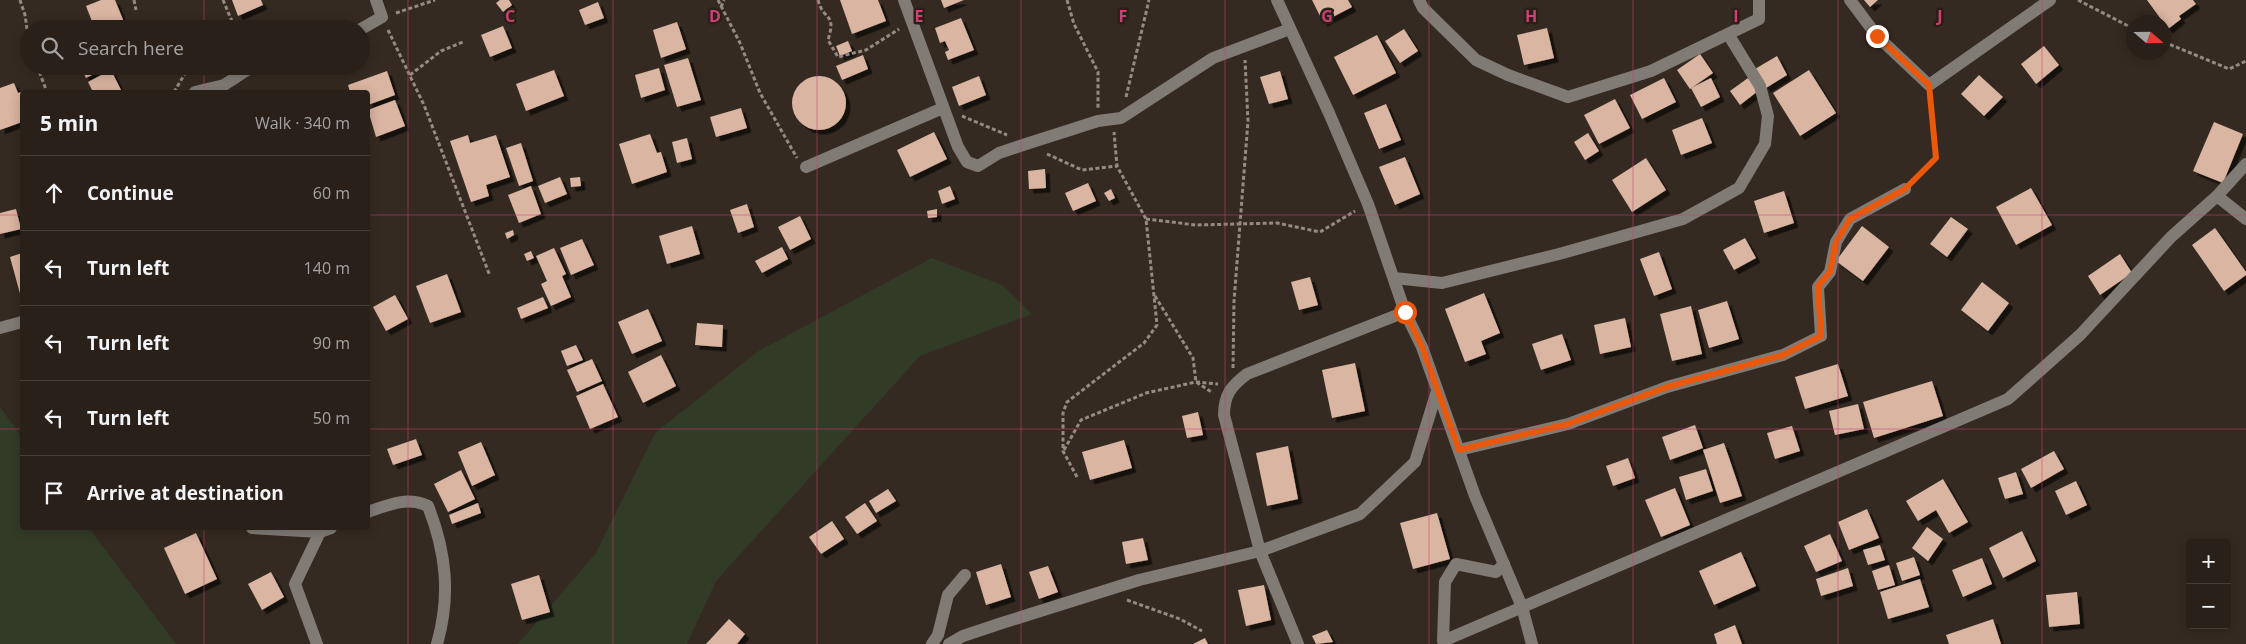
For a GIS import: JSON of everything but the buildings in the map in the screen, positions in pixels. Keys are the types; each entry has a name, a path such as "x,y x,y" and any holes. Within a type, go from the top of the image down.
{"street":[{"path":"370,24 382,17 376,0"},
{"path":"904,0 958,147 967,162 978,166 999,153 1098,121 1121,118 1212,58 1290,29"},
{"path":"1277,0 1368,204 1405,312 1422,347 1475,496 1522,607 1532,644"},
{"path":"1418,0 1423,8 1476,60 1508,75 1568,97 1651,70 1759,19 1759,0"},
{"path":"1850,0 1877,36 1929,85 2050,0"},
{"path":"1394,278 1442,283 1559,254 1683,219 1740,188 1765,144 1768,116 1760,86 1728,34"},
{"path":"203,90 224,85 240,75"},
{"path":"806,168 943,108"},
{"path":"1504,564 1496,572 1456,564 1445,582 1443,641 2008,399 2080,335 2171,237 2217,196 2246,164"},
{"path":"1459,450 1568,424 1667,387 1783,355 1821,336 1818,286 1830,272 1836,242 1850,219 1905,189"},
{"path":"2217,196 2246,219"},
{"path":"1298,644 1260,551 1224,415 1224,400 1233,385 1247,374 1405,312"},
{"path":"0,328 20,323"},
{"path":"949,644 963,636 1002,622 1139,580 1260,551 1360,514 1416,462 1438,390"},
{"path":"370,511 406,500 417,501 428,506 440,537 446,596 443,624 437,644"},
{"path":"318,644 295,584 326,530"},
{"path":"932,644 940,628 948,596 965,575"}],"path":[{"path":"20,0 26,20"},
{"path":"134,0 136,10"},
{"path":"224,0 232,20"},
{"path":"435,0 382,17 410,75 468,222 481,248 490,276"},
{"path":"718,0 740,43 760,93 798,160 806,168"},
{"path":"721,8 724,0"},
{"path":"1066,0 1074,24 1098,72 1098,121"},
{"path":"1077,477 1063,451 1063,413 1067,402 1144,343 1157,325 1146,219 1117,166 1114,128 1121,118 1149,0"},
{"path":"2078,0 2126,25"},
{"path":"410,75 442,51 463,42"},
{"path":"2171,45 2229,69 2246,61"},
{"path":"1063,451 1081,420 1146,393 1196,382 1233,385 1234,301 1248,121 1244,46"},
{"path":"40,75 46,90"},
{"path":"175,90 184,75"},
{"path":"1905,189 1936,158 1929,85"},
{"path":"1146,219 1196,225 1277,223 1320,232 1368,204"},
{"path":"1155,296 1193,358 1196,382"},
{"path":"1196,382 1224,400"},
{"path":"1109,590 1122,598 1180,619 1202,631"}],"green space":[{"path":"932,258 1002,285 1032,314 920,356 716,581 687,644 518,644 596,553 655,433 757,352"},
{"path":"0,407 20,435 20,530 90,530 176,644 0,644"}],"route":[{"path":"1405,312 1422,347 1459,450 1568,424 1667,387 1783,355 1821,336 1818,286 1830,272 1836,242 1850,219 1905,189 1936,158 1929,85 1877,36"}]}
